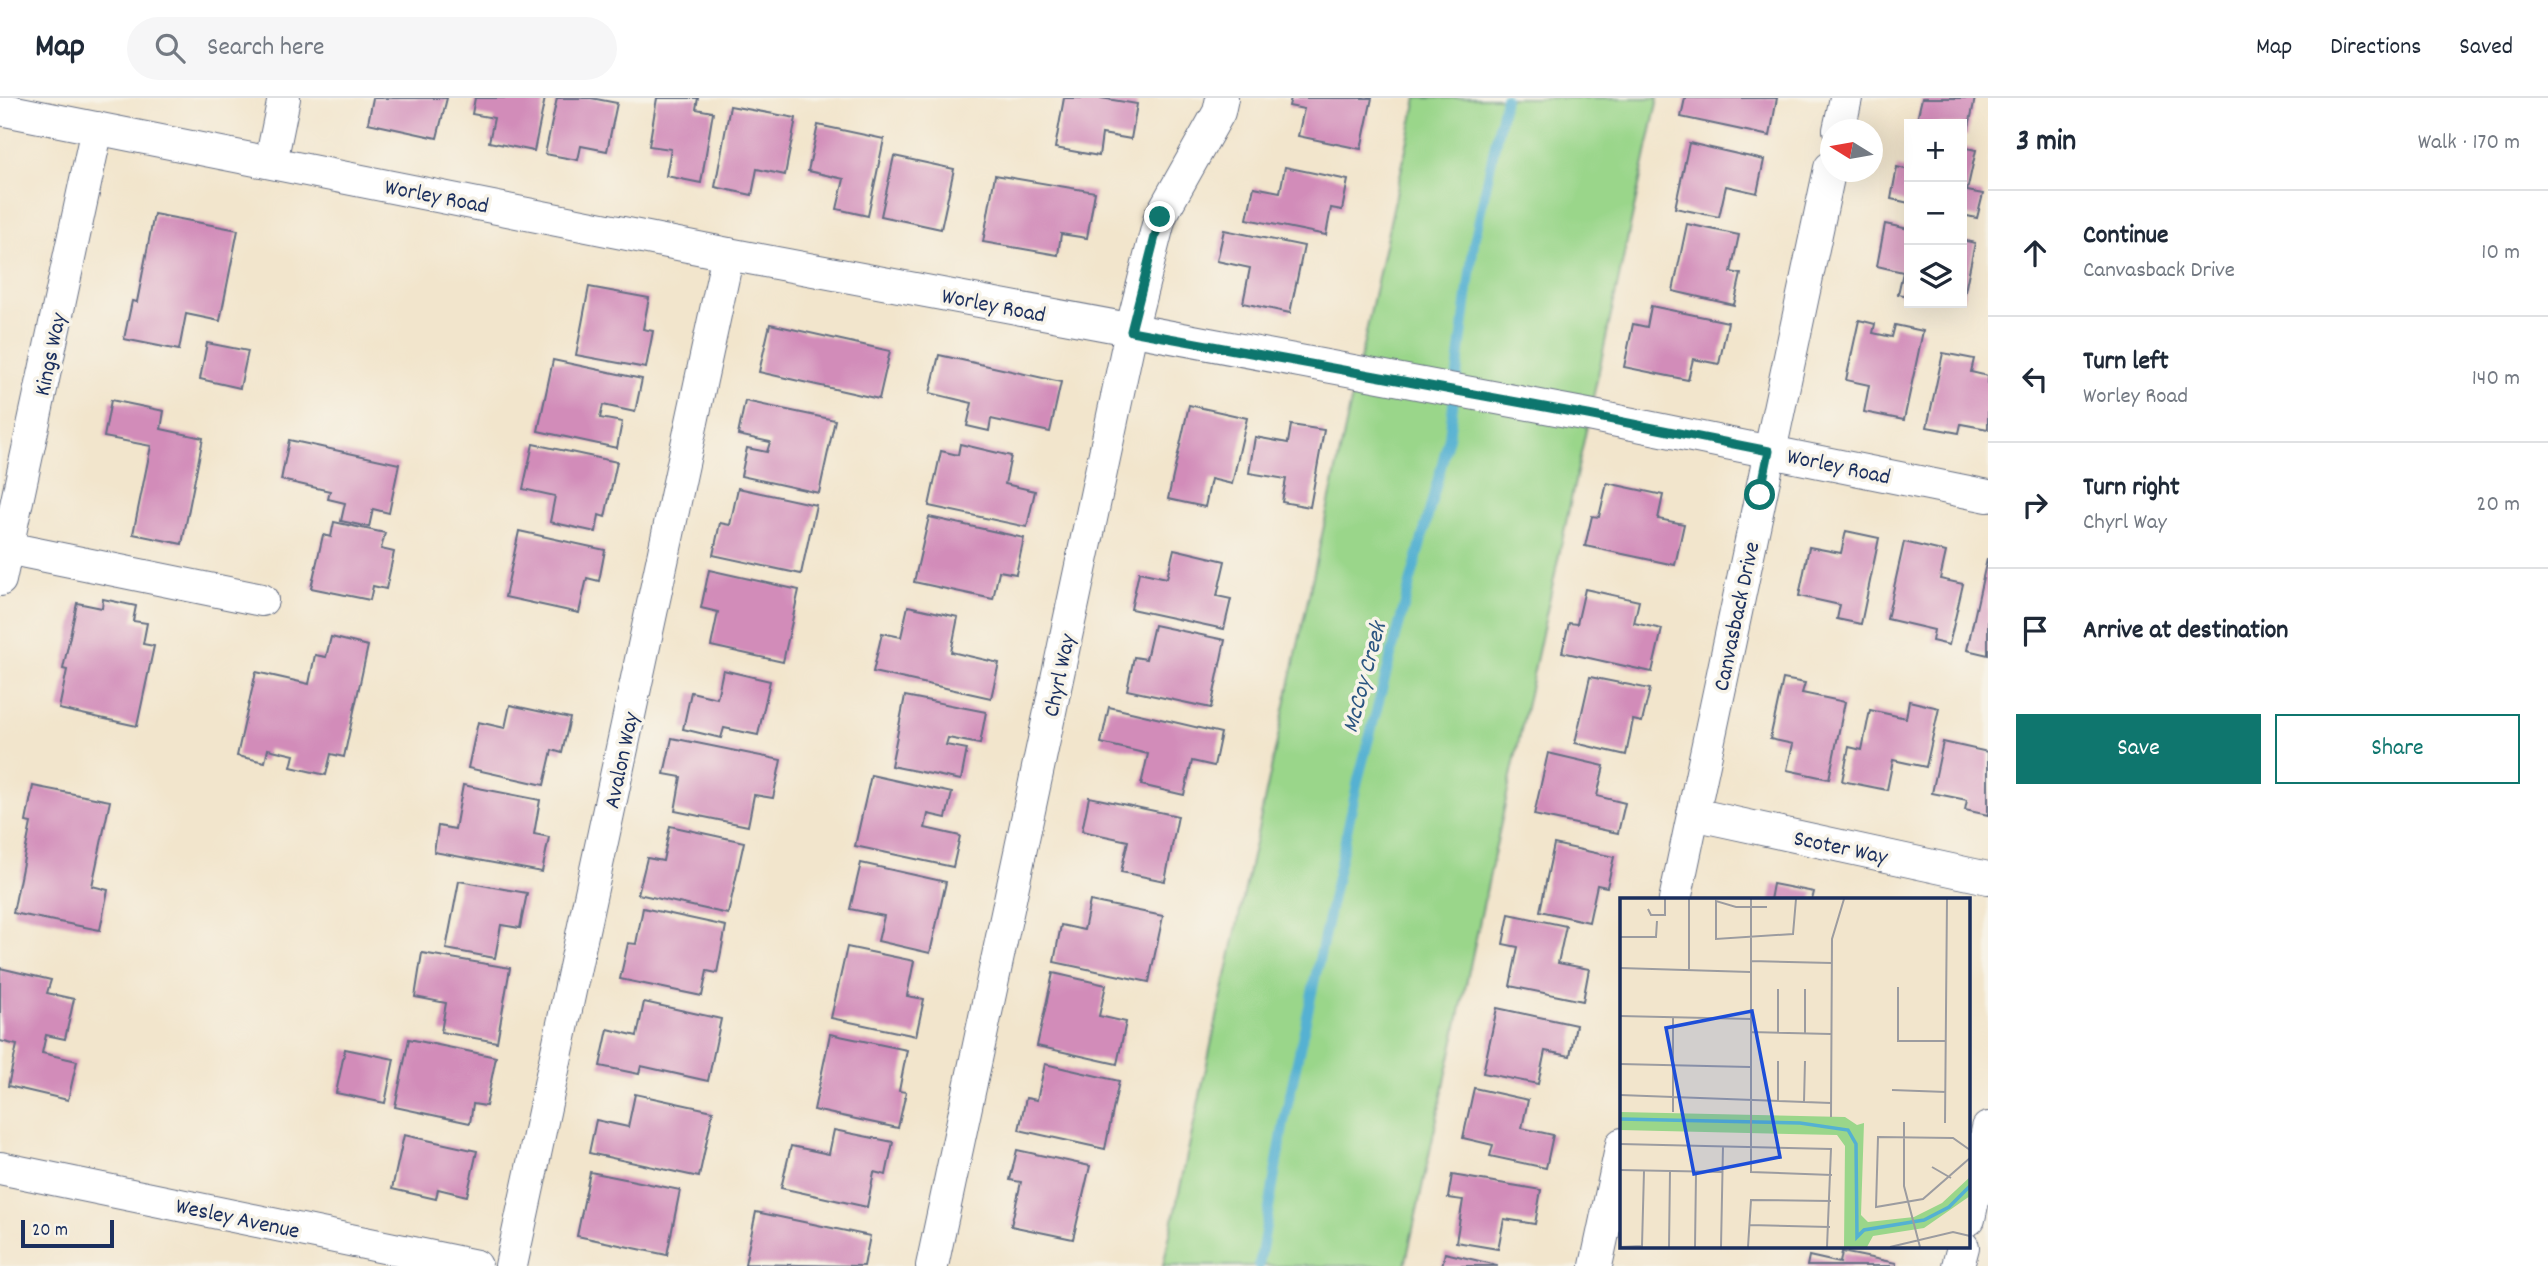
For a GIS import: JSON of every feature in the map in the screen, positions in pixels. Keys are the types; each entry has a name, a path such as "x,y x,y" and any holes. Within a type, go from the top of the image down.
{"street":[{"path":"271,162 284,98"},
{"name":"Chyrl Way","path":"933,1266 1131,331 1160,217 1219,112 1222,98"},
{"path":"1841,119 1846,98"},
{"name":"Worley Road","path":"0,109 729,254 1588,415 1988,496"},
{"name":"Kings Way","path":"0,580 97,128"},
{"name":"Canvasback Drive","path":"1675,898 1827,182"},
{"name":"Avalon Way","path":"511,1266 729,254"},
{"path":"7,548 262,600"},
{"name":"Scoter Way","path":"1693,814 1988,878"},
{"path":"1970,1214 1988,1128"},
{"path":"1596,1266 1620,1153"},
{"name":"Wesley Avenue","path":"0,1168 476,1266"},
{"path":"1970,1231 1988,1235"},
{"path":"1958,1266 1963,1248"}],"green space":[{"path":"1417,98 1658,98 1405,1266 1163,1266"}],"building":[{"path":"373,98 447,98 437,138 368,123"},
{"path":"475,98 545,98 534,151 489,142 494,118 472,114"},
{"path":"557,98 591,98 617,103 607,151 581,146 578,160 545,154"},
{"path":"657,98 698,98 696,109 713,112 701,183 666,176 671,149 649,146"},
{"path":"1064,98 1101,98 1137,104 1131,139 1102,134 1099,156 1055,148"},
{"path":"1291,98 1372,98 1361,149 1298,136 1304,109 1289,106"},
{"path":"1685,98 1777,98 1770,136 1681,117"},
{"path":"1922,98 1975,98 1967,136 1967,119 1917,119"},
{"path":"730,106 796,118 785,175 757,169 752,195 715,187"},
{"path":"818,125 884,139 868,216 837,209 844,179 808,171"},
{"path":"1689,143 1764,160 1757,193 1726,186 1719,217 1675,208"},
{"path":"1967,148 1976,150 1967,191"},
{"path":"894,156 954,169 941,229 881,216"},
{"path":"1285,167 1348,180 1342,210 1331,208 1326,235 1247,219 1254,187 1280,192"},
{"path":"1897,167 1904,169 1904,202 1891,199"},
{"path":"995,175 1095,192 1087,238 1061,234 1058,255 983,242"},
{"path":"1967,191 1983,194 1977,218 1967,216"},
{"path":"154,214 238,230 220,321 186,314 179,350 124,339 132,301 137,302"},
{"path":"1687,224 1739,235 1731,272 1741,274 1734,305 1673,291"},
{"path":"1885,224 1904,228 1904,295 1898,294 1903,272 1877,266"},
{"path":"1224,230 1304,246 1290,313 1243,303 1250,268 1217,261"},
{"path":"1967,241 1975,243 1967,282"},
{"path":"589,287 649,298 643,329 653,331 646,368 576,355"},
{"path":"1651,306 1728,322 1719,364 1693,359 1688,380 1624,367 1633,324 1647,327"},
{"path":"1859,320 1875,324 1873,333 1892,337 1895,325 1923,331 1904,420 1864,412 1869,385 1846,380"},
{"path":"770,324 890,351 879,399 759,372"},
{"path":"207,343 248,351 240,388 200,379"},
{"path":"1943,353 1974,359 1971,372 1988,376 1988,429 1961,424 1959,433 1927,427"},
{"path":"939,355 1061,382 1050,432 991,419 989,431 967,426 972,403 930,393"},
{"path":"553,360 642,379 635,412 603,405 600,418 622,422 617,448 538,431"},
{"path":"111,400 164,411 161,429 203,438 182,544 133,534 151,446 104,437"},
{"path":"745,401 835,420 819,493 741,476 747,448 767,452 770,442 738,435"},
{"path":"1189,405 1247,418 1232,484 1211,479 1205,507 1168,499"},
{"path":"1291,425 1324,430 1310,507 1282,502 1286,479 1249,473 1255,437 1288,443"},
{"path":"289,440 399,464 389,513 373,509 369,527 341,521 345,503 328,499 330,491 281,480"},
{"path":"533,444 617,462 605,517 599,515 596,532 550,522 555,496 523,489"},
{"path":"960,444 1011,456 1005,484 1035,491 1027,527 929,506 941,451 958,455"},
{"path":"1607,483 1663,495 1658,519 1684,524 1675,565 1585,546 1592,516 1599,517"},
{"path":"738,488 816,505 801,574 713,555 720,523 730,525"},
{"path":"929,517 1024,538 1016,574 999,571 993,599 914,582"},
{"path":"334,522 385,533 381,549 394,552 386,589 373,586 370,600 311,588 323,535 331,537"},
{"path":"519,531 605,550 599,581 587,578 579,613 505,597"},
{"path":"1846,531 1879,538 1861,624 1837,619 1840,605 1799,596 1809,547 1841,553"},
{"path":"1904,542 1946,552 1940,579 1963,584 1949,645 1932,641 1934,630 1887,619"},
{"path":"1174,549 1225,561 1217,596 1231,599 1224,629 1131,609 1139,572 1167,578"},
{"path":"1988,559 1988,655 1967,650"},
{"path":"709,570 799,590 783,662 711,646 718,612 701,608"},
{"path":"1585,589 1639,601 1634,623 1662,629 1652,672 1562,652 1569,623 1577,624"},
{"path":"103,599 136,606 133,621 147,623 143,644 154,646 137,726 59,709 67,670 63,669 77,603 102,608"},
{"path":"908,606 958,617 951,652 999,663 991,698 873,672 882,633 901,637"},
{"path":"1154,625 1225,640 1211,708 1127,690 1134,657 1146,659"},
{"path":"331,637 368,646 344,757 331,754 326,775 291,767 294,755 268,749 265,762 237,756 256,672 309,684 315,655 326,657"},
{"path":"723,670 770,681 758,735 724,728 721,738 683,729 691,692 717,698"},
{"path":"1590,677 1650,689 1642,722 1633,720 1626,755 1575,743"},
{"path":"1783,679 1805,683 1802,693 1845,702 1829,779 1787,770 1793,744 1770,739"},
{"path":"905,696 986,712 980,744 948,738 946,745 967,749 961,780 891,766"},
{"path":"1909,701 1939,708 1926,767 1893,760 1887,790 1842,781 1849,747 1862,750 1870,710 1906,718"},
{"path":"510,705 570,718 562,753 552,750 544,785 468,768 478,722 505,728"},
{"path":"1109,707 1221,733 1214,766 1192,761 1184,795 1141,785 1148,754 1101,743"},
{"path":"672,738 781,760 773,798 754,795 748,826 675,811 681,777 664,774"},
{"path":"1943,742 1988,752 1988,815 1965,810 1967,800 1932,793"},
{"path":"1548,753 1604,766 1597,796 1625,803 1618,833 1534,815"},
{"path":"871,775 952,793 946,818 928,814 925,828 960,836 953,867 855,846"},
{"path":"463,785 540,800 534,834 549,837 542,872 434,852 438,826 455,829"},
{"path":"33,786 110,801 92,886 108,890 100,930 13,913 31,823 26,822"},
{"path":"1089,797 1178,816 1165,881 1121,872 1128,841 1082,831"},
{"path":"670,826 744,842 728,914 638,894 647,858 663,861"},
{"path":"1554,844 1614,857 1607,887 1597,885 1589,922 1540,911"},
{"path":"861,863 946,882 930,953 878,941 884,916 850,909"},
{"path":"459,881 527,893 520,928 501,925 495,958 446,949"},
{"path":"1773,884 1814,892 1812,898 1770,898"},
{"path":"1090,901 1163,916 1149,982 1054,962 1061,925 1084,930"},
{"path":"643,908 726,926 717,973 707,971 702,996 620,979 628,943 636,944"},
{"path":"1509,914 1566,926 1558,963 1589,969 1583,1001 1510,986 1518,947 1503,944"},
{"path":"847,947 914,961 907,996 924,999 916,1036 831,1018"},
{"path":"422,953 510,968 497,1042 441,1032 446,1003 415,997"},
{"path":"0,968 51,980 47,993 74,999 65,1039 46,1035 42,1053 77,1061 68,1100 8,1086 17,1045 0,1041"},
{"path":"1053,973 1106,985 1099,1016 1126,1022 1117,1064 1037,1046"},
{"path":"644,1002 721,1019 708,1081 641,1066 639,1074 600,1066 608,1029 637,1036"},
{"path":"1497,1008 1576,1025 1570,1056 1545,1051 1538,1084 1483,1073"},
{"path":"830,1034 907,1050 899,1091 906,1092 898,1128 814,1110"},
{"path":"409,1039 496,1057 486,1106 473,1104 470,1123 395,1107"},
{"path":"345,1049 394,1059 385,1103 336,1093"},
{"path":"1045,1064 1119,1081 1105,1149 1019,1130 1026,1098 1037,1100"},
{"path":"1474,1088 1528,1100 1522,1128 1553,1135 1546,1168 1490,1156 1493,1145 1463,1138"},
{"path":"635,1094 713,1111 699,1177 589,1153 596,1120 628,1127"},
{"path":"834,1130 893,1142 886,1175 874,1172 867,1207 781,1188 791,1146 829,1154"},
{"path":"404,1135 477,1151 467,1196 438,1189 436,1199 392,1189"},
{"path":"1017,1150 1090,1166 1073,1239 1011,1226 1021,1182 1010,1180"},
{"path":"590,1172 680,1190 667,1255 577,1236"},
{"path":"1452,1175 1541,1190 1535,1224 1504,1219 1498,1249 1456,1242 1463,1200 1448,1198"},
{"path":"756,1212 870,1236 864,1266 745,1264"},
{"path":"1842,1252 1896,1263 1896,1266 1807,1266 1809,1256 1840,1263"},
{"path":"1445,1253 1497,1265 1497,1266 1442,1266"}],"waterway":[{"name":"McCoy Creek","path":"1259,1266 1284,1122 1358,780 1449,437 1474,242 1505,98"}],"route":[{"path":"1160,217 1131,331 1769,451 1760,495"}]}
